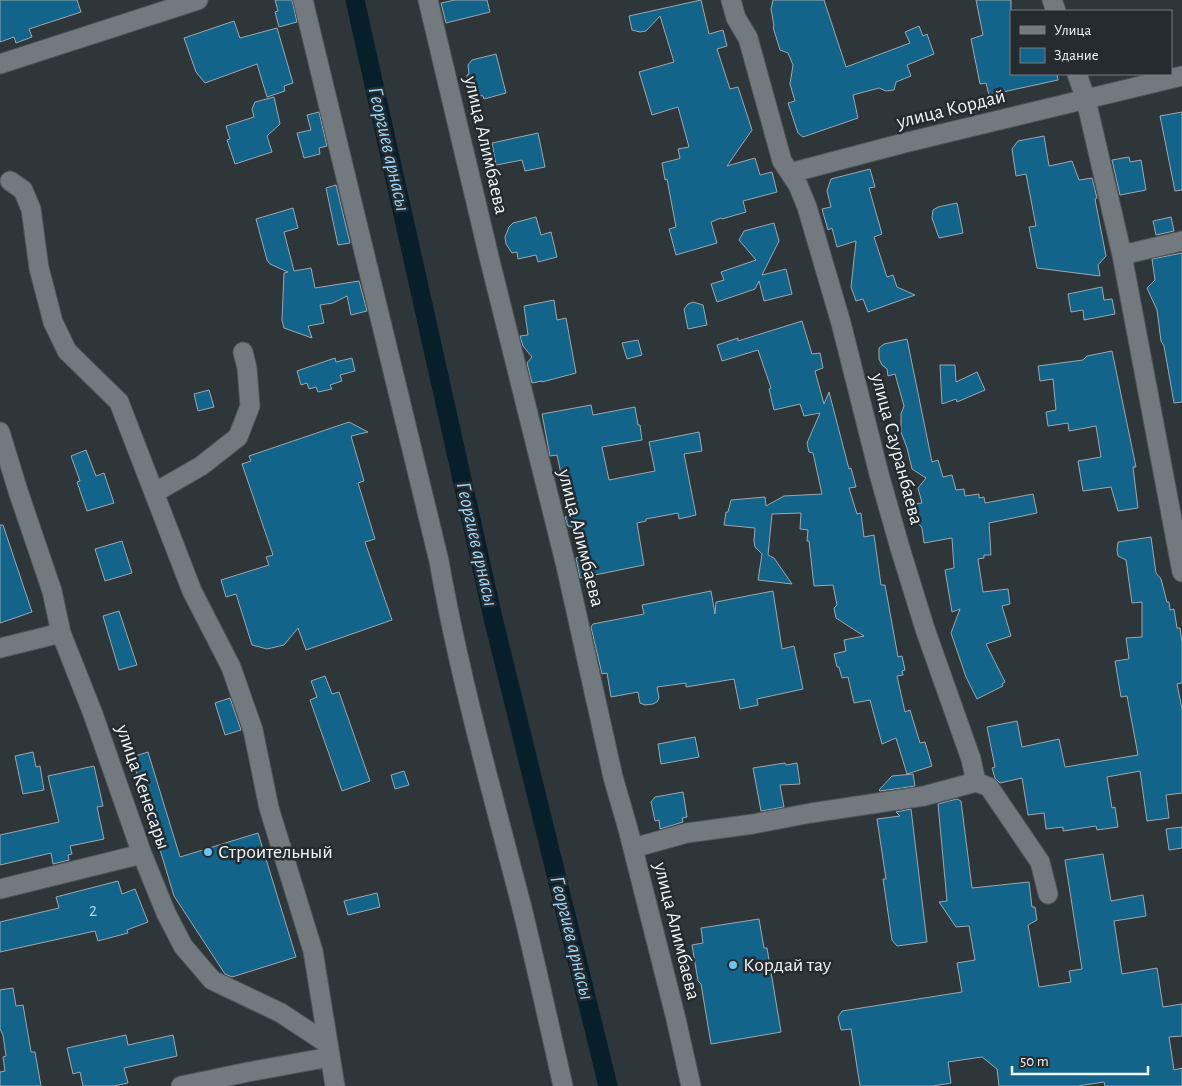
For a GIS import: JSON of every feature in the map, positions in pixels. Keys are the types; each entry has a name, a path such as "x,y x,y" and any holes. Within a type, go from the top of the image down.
{"street":[{"path":"0,64 198,0"},
{"path":"303,0 440,561 450,619 468,701 522,912 563,1086"},
{"name":"улица Алимбаева","path":"428,0 490,261 566,566 613,778 628,829 692,1086"},
{"name":"улица Сауранбаева","path":"731,0 736,18 748,38 782,161 798,185 807,207 841,323 879,474 900,548 925,629 971,759 976,782"},
{"path":"1077,75 1086,100 1122,255 1182,572"},
{"name":"улица Кордай","path":"790,173 904,143 1182,76"},
{"path":"10,181 23,190 31,209 39,268 53,322 67,351 119,402 192,591 231,667 253,730 268,808 313,951 336,1086"},
{"path":"1122,255 1182,241"},
{"path":"154,493 201,466 238,437 250,406 247,368 243,352"},
{"name":"улица Кенесары","path":"0,432 52,591 60,633 93,714 142,854 166,913 184,946 212,980 281,1012 329,1050"},
{"path":"0,648 60,633"},
{"path":"632,848 687,833 924,796 976,782 989,787 1040,862 1048,894"},
{"path":"0,889 142,854"},
{"path":"181,1086 248,1072 329,1050"}],"building":[{"path":"0,0 77,0 81,12 29,29 32,37 16,43 14,37 0,42"},
{"path":"275,0 292,0 297,22 279,27 275,12 278,11"},
{"path":"455,0 487,0 490,12 446,23 441,3"},
{"path":"701,0 709,34 723,30 727,46 717,49 730,89 738,87 752,130 727,166 755,158 760,175 772,172 777,192 743,201 746,212 711,222 717,243 676,255 669,229 676,227 662,163 680,158 678,149 689,147 678,107 652,115 639,72 674,62 660,16 646,31 640,32 632,30 629,16"},
{"path":"773,0 824,0 846,67 910,43 905,32 919,26 923,36 927,34 934,54 907,65 911,76 896,82 894,90 886,91 879,88 853,95 858,118 803,137 798,133 788,103 795,101 790,84 793,65 788,53 780,50 773,27 771,9"},
{"path":"976,0 1011,0 1010,75 1057,75 1058,80 989,95 986,83 980,84 971,39 983,35"},
{"path":"234,21 240,38 277,28 293,83 284,86 285,91 267,97 257,64 205,83 196,72 184,38"},
{"path":"496,54 506,93 484,99 483,96 477,95 472,91 467,81 467,75 469,74 468,65 472,60"},
{"path":"274,97 280,124 267,136 272,152 235,164 227,140 230,139 226,126 254,117 252,109 255,102"},
{"path":"319,112 327,146 319,148 320,154 304,158 297,133 311,130 307,115"},
{"path":"1182,112 1182,190 1175,191 1160,116"},
{"path":"538,133 545,167 525,171 522,160 496,165 492,143"},
{"path":"1044,136 1049,166 1072,161 1079,180 1092,178 1106,256 1098,265 1100,276 1037,268 1029,227 1036,226 1026,174 1016,176 1012,149 1018,141"},
{"path":"1129,157 1130,162 1141,160 1146,190 1120,195 1112,160"},
{"path":"870,169 875,187 869,188 882,234 874,237 887,277 893,275 897,287 915,295 868,312 863,299 856,301 851,287 856,241 837,247 832,228 828,230 822,209 831,207 827,191 831,179"},
{"path":"336,185 350,243 338,245 326,188"},
{"path":"957,203 963,233 939,238 932,218 933,210"},
{"path":"293,208 298,228 284,232 294,271 311,268 315,288 359,281 367,311 351,315 347,296 333,303 320,305 324,323 308,326 312,338 284,328 282,320 284,273 288,272 270,264 267,260 256,219"},
{"path":"536,217 541,235 551,232 557,257 538,262 536,255 518,259 517,252 512,253 506,244 505,237 509,227 513,223"},
{"path":"1171,217 1174,231 1156,235 1153,221"},
{"path":"774,223 779,241 762,275 786,269 792,294 764,301 759,281 755,289 717,302 711,284 724,280 721,272 756,260 739,240 744,231"},
{"path":"1182,253 1182,402 1174,403 1164,346 1161,341 1157,310 1147,288 1155,280 1152,259"},
{"path":"1102,287 1104,300 1112,299 1115,314 1084,320 1083,310 1071,312 1068,294"},
{"path":"554,300 557,320 566,318 576,373 532,383 527,363 532,357 523,346 520,336 528,335 524,306"},
{"path":"693,302 703,305 707,325 688,329 684,309"},
{"path":"802,321 812,354 820,353 823,368 815,371 824,404 829,392 849,469 851,468 856,487 849,488 857,514 861,513 864,537 874,535 881,585 885,585 898,657 902,656 905,670 902,671 903,675 897,676 905,712 910,710 920,743 925,742 932,766 907,774 896,738 882,744 870,700 854,703 848,677 842,678 839,667 837,667 834,654 846,651 844,640 864,636 836,618 834,608 837,605 833,585 814,586 809,541 807,541 808,530 800,529 801,513 772,514 768,555 774,558 792,584 758,580 762,554 755,547 755,528 724,525 726,512 728,512 731,500 765,497 766,506 784,496 822,494 813,453 809,452 807,443 820,413 804,416 800,404 774,410 769,389 771,388 758,350 722,361 717,345 738,338 738,341"},
{"path":"907,339 932,462 938,460 943,477 952,475 956,490 964,489 965,496 979,494 979,498 984,497 985,503 1033,494 1037,513 989,523 991,555 984,555 984,558 978,559 983,592 1008,589 1010,604 1002,606 1011,636 986,644 1005,682 1002,684 1003,686 977,699 966,677 951,633 960,609 952,612 945,570 954,568 952,538 924,543 922,528 918,523 914,504 922,503 918,488 926,478 912,469 901,432 901,414 904,406 895,374 888,376 887,369 879,359 879,348 884,344"},
{"path":"638,340 642,355 627,359 622,343"},
{"path":"1112,351 1136,467 1133,467 1138,508 1118,511 1111,487 1083,491 1078,461 1101,457 1096,426 1069,431 1068,423 1048,426 1046,412 1056,410 1053,379 1040,381 1038,366 1083,360 1087,356"},
{"path":"335,358 336,362 352,358 355,371 340,375 342,381 330,385 332,389 318,392 316,387 309,389 307,383 301,385 297,371"},
{"path":"940,365 955,365 956,382 977,372 985,390 957,402 956,399 942,404"},
{"path":"209,390 214,407 198,411 194,394"},
{"path":"591,405 593,415 635,407 638,425 640,425 642,440 602,447 609,480 655,471 649,442 699,432 702,451 684,454 696,515 679,519 678,513 646,519 646,521 637,523 644,565 580,578 576,558 583,556 578,529 568,526 565,517 570,516 557,455 550,456 542,414"},
{"path":"349,422 368,432 351,436 364,481 358,483 375,539 365,542 392,620 306,650 298,628 284,645 267,649 252,645 236,594 226,597 221,580 269,565 266,557 273,555 242,464 251,461 249,456"},
{"path":"86,450 96,476 104,473 114,503 87,511 77,482 80,481 71,456"},
{"path":"0,525 3,525 32,612 0,623"},
{"path":"1151,537 1156,573 1161,579 1170,610 1174,609 1182,643 1182,683 1177,684 1182,709 1182,793 1166,795 1169,818 1147,821 1140,771 1107,777 1112,808 1115,807 1118,827 1097,830 1096,826 1063,831 1063,827 1046,829 1044,813 1028,815 1022,778 1000,783 995,778 992,768 995,767 987,727 1017,721 1022,747 1059,739 1065,767 1138,755 1127,696 1121,697 1115,661 1129,659 1126,638 1142,637 1142,602 1132,603 1126,560 1118,556 1117,550 1118,542"},
{"path":"122,541 132,573 105,581 95,549"},
{"path":"711,591 715,614 716,602 773,591 782,649 794,646 803,689 757,699 758,705 740,709 734,679 686,687 686,683 657,687 659,698 653,704 645,705 640,703 638,692 611,697 607,673 602,674 591,627 593,624 644,614 642,605"},
{"path":"119,611 137,665 119,670 103,616"},
{"path":"325,676 332,694 339,692 370,781 342,791 310,700 317,697 311,681"},
{"path":"230,698 241,730 225,735 215,703"},
{"path":"695,737 699,757 661,764 658,744"},
{"path":"33,752 36,767 40,766 44,790 23,794 15,756"},
{"path":"148,752 180,857 258,833 296,957 232,977 225,974 174,896 132,757"},
{"path":"785,763 786,765 797,763 800,784 780,785 784,807 761,811 753,768"},
{"path":"94,766 103,806 97,807 104,839 70,846 72,854 68,855 69,860 53,864 51,853 0,865 0,835 59,822 48,776"},
{"path":"404,771 409,785 395,789 391,775"},
{"path":"913,774 915,786 879,790 892,776"},
{"path":"683,792 687,817 682,818 683,822 660,829 659,820 655,821 651,802 655,797"},
{"path":"957,799 961,801 972,888 1029,882 1032,907 1035,907 1037,920 1028,925 1039,987 1071,982 1069,971 1082,969 1065,860 1103,854 1111,901 1143,895 1146,916 1114,921 1122,974 1157,968 1163,1007 1182,1004 1182,1036 1169,1037 1174,1070 1182,1068 1182,1086 1105,1086 1104,1082 1078,1086 999,1086 997,1069 982,1057 948,1062 951,1083 933,1086 860,1086 851,1029 841,1030 838,1017 842,1011 962,992 957,963 975,960 969,926 956,927 939,902 947,901 938,804"},
{"path":"911,809 927,942 897,946 892,940 883,879 886,879 877,819 900,816 896,812"},
{"path":"1182,827 1182,848 1169,850 1166,829"},
{"path":"118,881 122,894 135,889 148,922 127,930 128,933 98,941 95,931 0,952 0,922 59,908 56,897"},
{"path":"377,893 380,907 348,915 344,901"},
{"name":"Кордай тау","path":"759,919 764,948 767,948 781,1032 711,1044 692,945 703,943 701,928"},
{"path":"13,988 16,1006 23,1005 31,1052 35,1052 41,1086 0,1086 0,1072 5,1071 3,1057 6,1056 3,1035 0,1029 0,990"},
{"path":"126,1035 128,1045 173,1035 177,1056 124,1068 128,1083 114,1086 83,1086 80,1072 73,1074 67,1048"}],"waterway":[{"name":"Георгиев арнасы","path":"355,0 493,618 608,1086"}],"place":[{"name":"Строительный","path":"208,852"},
{"name":"Кордай тау","path":"733,965"}]}
